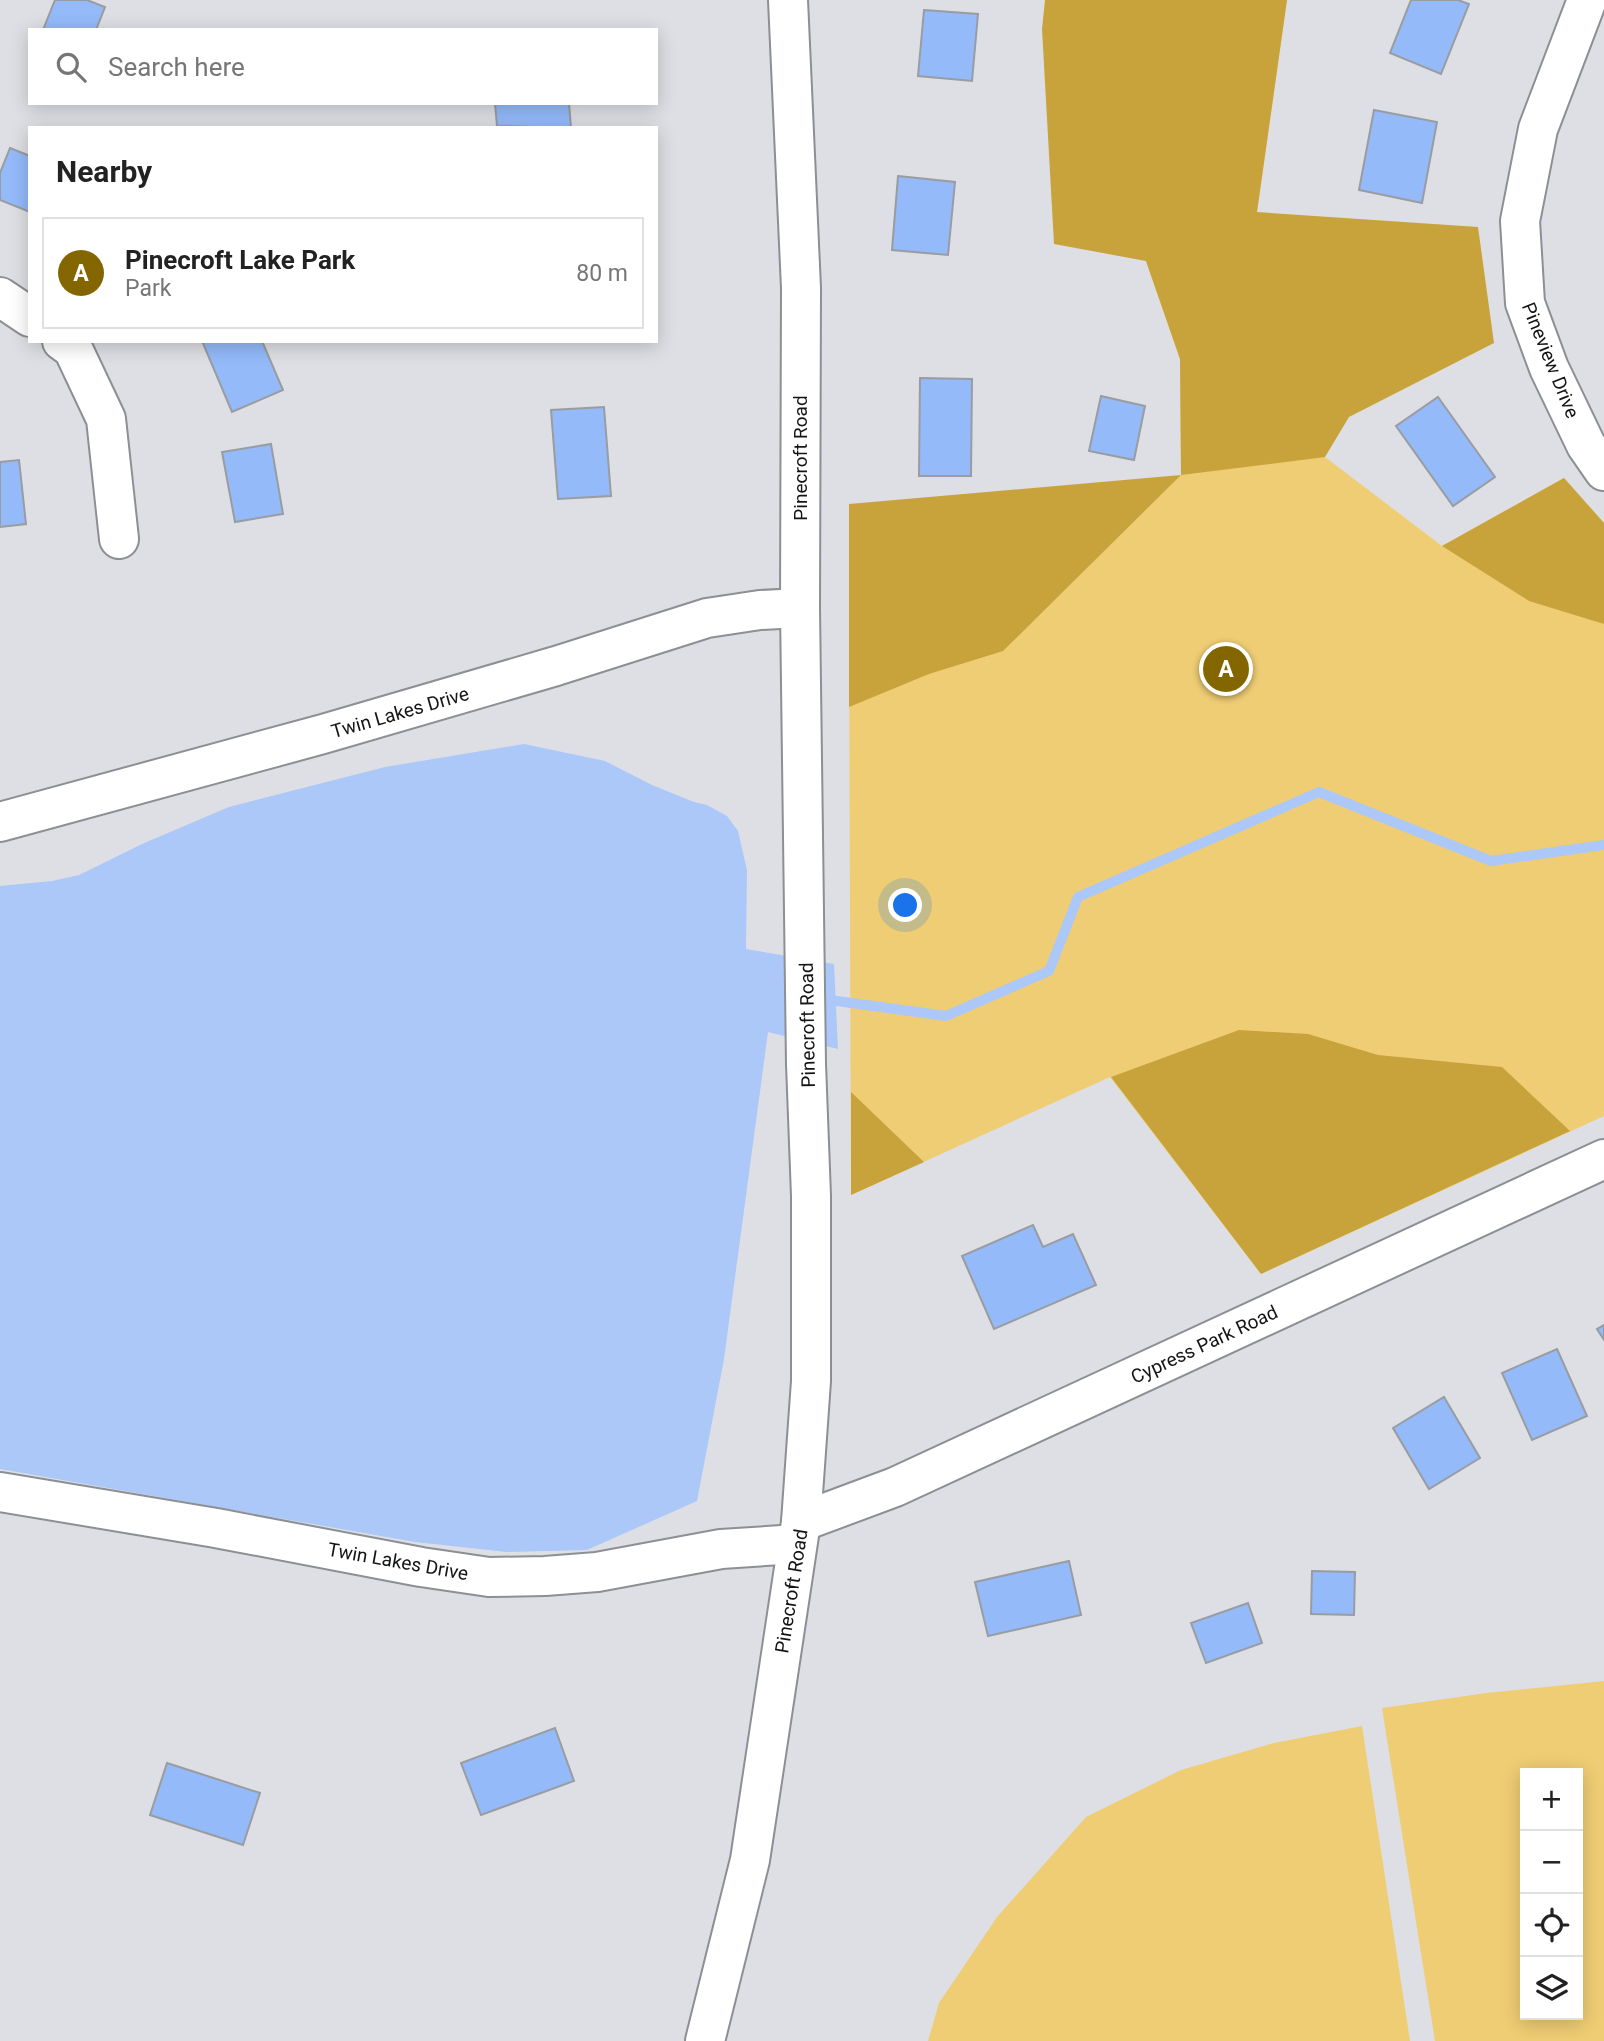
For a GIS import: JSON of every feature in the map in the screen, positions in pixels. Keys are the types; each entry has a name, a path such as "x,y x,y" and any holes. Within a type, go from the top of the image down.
{"street":[{"name":"Pinecroft Road","path":"705,2041 750,1860 799,1533 811,1381 811,1196 806,1064 800,608 801,288 788,0"},
{"name":"Pineview Drive","path":"1587,0 1538,129 1520,221 1525,303 1549,368 1586,445 1604,471"},
{"path":"0,297 28,316"},
{"path":"65,343 73,349 106,419 119,539"},
{"name":"Twin Lakes Drive","path":"0,822 323,734 556,666 707,618 760,610 800,608"},
{"name":"Cypress Park Road","path":"799,1533 1604,1158"},
{"name":"Twin Lakes Drive","path":"0,1492 489,1577 597,1572 799,1533"}],"shaded area":[{"path":"1045,0 1287,0 1257,212 1478,227 1494,343 1349,417 1325,457 1181,475 1180,359 1146,261 1054,244 1042,29"},
{"path":"1160,0 1287,0 1257,212 1325,457 1442,546 1564,478 1604,523 1604,1116 1261,1274 1110,1077 851,1195 849,630 962,626 1181,475 1180,359 1114,170"},
{"path":"1181,475 1003,651 929,674 849,707 849,504"},
{"path":"1564,478 1604,523 1604,624 1529,601 1442,546"},
{"path":"1239,1030 1308,1034 1378,1055 1502,1067 1570,1131 1261,1274 1111,1077"},
{"path":"851,1092 924,1162 851,1195"},
{"path":"1604,1681 1604,2041 1435,2041 1382,1708 1486,1693"},
{"path":"1362,1726 1410,2041 928,2041 939,2003 997,1917 1086,1817 1181,1770 1274,1743"}],"water":[{"path":"524,744 605,761 652,785 707,805 727,816 738,831 747,870 746,949 834,964 838,1049 768,1032 724,1359 697,1501 587,1550 507,1552 415,1542 0,1469 0,886 52,881 79,875 142,844 229,807 385,767"}],"building":[{"path":"55,0 87,0 105,7 97,28 44,28"},
{"path":"1411,0 1458,0 1469,4 1441,74 1390,53"},
{"path":"924,10 978,14 972,81 918,76"},
{"path":"495,105 569,105 571,126 497,126"},
{"path":"1374,110 1437,122 1422,203 1359,190"},
{"path":"10,148 28,155 28,211 0,200 0,173"},
{"path":"898,176 955,182 948,255 892,250"},
{"path":"203,343 263,343 283,390 232,412"},
{"path":"920,378 972,379 971,476 919,476"},
{"path":"1101,396 1145,406 1134,460 1089,451"},
{"path":"1438,397 1495,477 1453,506 1396,426"},
{"path":"604,407 611,496 558,499 551,410"},
{"path":"271,444 283,514 235,522 222,452"},
{"path":"19,460 26,524 0,527 0,462"},
{"path":"1033,1225 1043,1247 1073,1234 1096,1285 994,1329 962,1256"},
{"path":"1604,1325 1604,1340 1597,1329"},
{"path":"1557,1349 1587,1416 1532,1440 1502,1373"},
{"path":"1444,1397 1480,1458 1429,1489 1393,1428"},
{"path":"1069,1561 1081,1615 988,1636 975,1582"},
{"path":"1312,1571 1355,1572 1354,1615 1311,1614"},
{"path":"1248,1603 1262,1643 1206,1663 1191,1623"},
{"path":"555,1728 574,1781 481,1815 461,1763"},
{"path":"167,1763 260,1793 243,1845 150,1815"}],"waterway":[{"path":"822,999 946,1016 1049,971 1078,897 1319,792 1491,861 1604,845"}],"place":[{"name":"Pinecroft Lake Park","path":"1226,669"}]}
